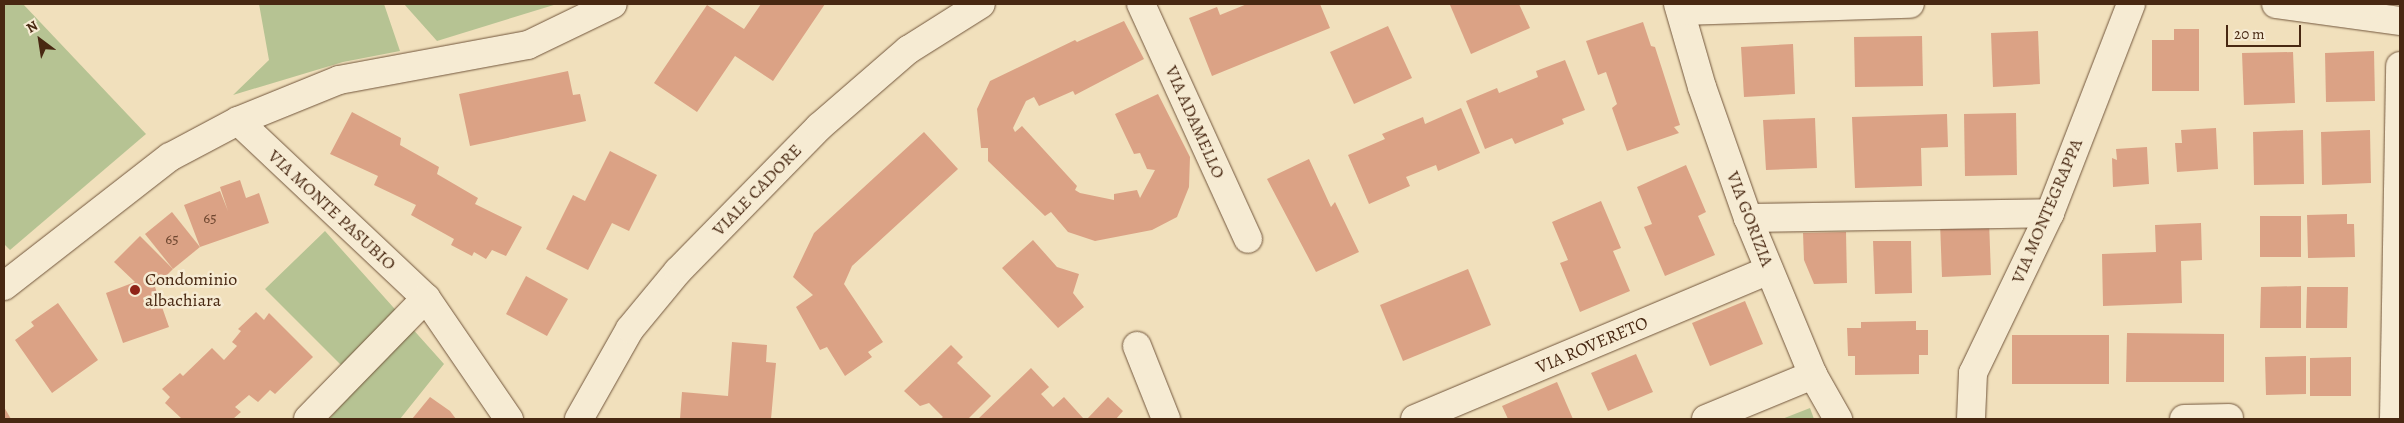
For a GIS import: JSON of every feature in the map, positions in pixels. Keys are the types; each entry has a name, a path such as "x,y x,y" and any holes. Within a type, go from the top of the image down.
{"street":[{"path":"4,286 170,158 238,122 339,80 528,45 613,4"},
{"name":"VIALE CADORE","path":"579,419 630,329 678,271 819,127 908,50 981,4"},
{"name":"VIA ADAMELLO","path":"1142,4 1248,239"},
{"path":"1680,8 1910,4"},
{"name":"VIA MONTEGRAPPA","path":"1971,419 1973,373 2050,213 2131,4"},
{"path":"2276,4 2400,21"},
{"name":"VIA GORIZIA","path":"1680,8 1702,87 1748,218 1813,375 1838,419"},
{"path":"2394,419 2400,66"},
{"name":"VIA MONTE PASUBIO","path":"238,122 426,298 509,419"},
{"path":"1748,218 2050,213"},
{"name":"VIA ROVERETO","path":"1415,419 1769,270"},
{"path":"308,419 426,298"},
{"path":"1137,346 1166,419"},
{"path":"1706,419 1813,375"},
{"path":"2184,419 2229,418"}],"green space":[{"path":"4,4 23,4 146,134 10,250 4,244"},
{"path":"259,4 384,4 400,51 343,62 233,95 269,60"},
{"path":"404,4 557,4 437,41"},
{"path":"325,231 444,364 400,419 329,419 360,384 265,289"},
{"path":"1810,408 1814,419 1782,419"}],"building":[{"path":"761,4 825,4 773,81 735,56 697,112 654,83 707,5 744,29"},
{"path":"1247,4 1320,4 1330,28 1212,76 1189,18 1217,7 1220,15"},
{"path":"1519,4 1530,28 1471,54 1450,5"},
{"path":"1124,21 1144,59 1075,95 1073,91 1039,106 1034,97 1026,101 1013,128 1015,132 1022,126 1077,186 1075,190 1080,193 1114,200 1114,194 1137,190 1140,198 1155,170 1147,169 1140,153 1134,154 1115,114 1158,94 1190,157 1189,187 1177,217 1152,230 1095,241 1068,232 1051,212 1045,216 988,161 988,148 981,148 977,109 990,81 1075,40 1077,42"},
{"path":"1643,22 1651,46 1655,47 1680,125 1674,127 1679,133 1627,151 1612,108 1617,104 1606,72 1598,75 1586,41"},
{"path":"1388,26 1412,78 1354,104 1330,52"},
{"path":"2174,29 2199,29 2199,91 2152,91 2152,40 2174,40"},
{"path":"2038,31 2040,84 1993,87 1991,33"},
{"path":"1922,36 1923,86 1855,87 1854,37"},
{"path":"1793,44 1795,94 1744,97 1741,47"},
{"path":"2374,51 2375,101 2326,102 2325,53"},
{"path":"2293,52 2295,103 2244,105 2242,53"},
{"path":"1565,60 1585,110 1562,119 1564,124 1515,144 1512,138 1485,149 1466,101 1497,88 1499,93 1538,77 1536,71"},
{"path":"568,71 573,95 580,94 586,121 470,146 459,94"},
{"path":"1461,108 1480,153 1438,171 1436,165 1406,177 1410,186 1369,204 1348,155 1385,139 1382,134 1423,117 1425,124"},
{"path":"352,112 401,138 400,145 439,167 437,174 478,198 475,204 522,227 506,256 492,250 486,259 474,252 472,256 451,245 454,239 411,215 416,205 374,185 378,176 330,154"},
{"path":"2016,113 2017,175 1965,176 1964,114"},
{"path":"1947,114 1948,147 1921,148 1922,186 1855,188 1852,117"},
{"path":"1815,118 1817,168 1766,170 1763,120"},
{"path":"2216,128 2218,169 2177,172 2175,143 2182,143 2181,130"},
{"path":"2303,130 2304,184 2254,185 2253,132"},
{"path":"2370,130 2371,183 2322,185 2321,132"},
{"path":"924,132 958,169 852,266 844,284 883,342 868,352 872,357 845,376 827,347 820,350 796,307 813,295 793,277 814,233"},
{"path":"2147,147 2149,184 2113,187 2112,158 2117,160 2116,149"},
{"path":"610,151 657,175 629,231 612,223 588,270 546,249 573,195 585,201"},
{"path":"1309,159 1331,207 1335,202 1359,252 1316,272 1267,179"},
{"path":"1686,165 1706,212 1698,216 1715,255 1665,276 1644,227 1652,224 1637,187"},
{"path":"240,180 246,198 259,193 269,223 200,247 184,205 220,191 228,211 220,187"},
{"path":"1601,201 1621,248 1613,251 1630,291 1580,312 1560,263 1568,260 1552,222"},
{"path":"172,212 200,247 173,269 145,234"},
{"path":"2347,214 2347,224 2354,224 2355,257 2308,258 2307,215"},
{"path":"2260,216 2301,216 2301,257 2260,257"},
{"path":"1989,220 1991,275 1942,277 1940,222"},
{"path":"2201,223 2202,260 2181,261 2182,303 2103,306 2102,254 2156,252 2155,225"},
{"path":"1846,232 1847,283 1814,284 1804,260 1803,233"},
{"name":"Condominio albachiara","path":"140,236 173,269 155,287 169,327 123,343 106,293 135,282 114,262"},
{"path":"1033,240 1057,267 1079,274 1073,293 1084,307 1058,328 1002,268"},
{"path":"1873,241 1911,241 1912,293 1875,294"},
{"path":"1468,269 1491,325 1403,361 1380,305"},
{"path":"526,276 568,299 547,336 506,314"},
{"path":"2301,286 2301,328 2260,328 2261,287"},
{"path":"2307,287 2348,287 2347,328 2306,328"},
{"path":"1745,301 1763,344 1710,366 1692,323"},
{"path":"58,303 98,360 52,393 15,340 34,326 31,322"},
{"path":"256,312 264,320 269,313 313,357 275,394 270,390 258,402 249,395 235,407 241,412 233,419 182,419 165,403 170,397 162,389 180,373 183,376 212,348 224,360 237,346 232,342 241,331 238,329"},
{"path":"1916,321 1916,330 1928,330 1928,355 1919,355 1919,374 1855,375 1855,356 1848,356 1847,328 1861,328 1861,322"},
{"path":"2127,333 2224,334 2224,382 2126,382"},
{"path":"2012,335 2109,335 2109,384 2012,384"},
{"path":"732,342 767,345 766,362 776,363 771,419 680,419 682,392 728,396"},
{"path":"951,345 963,357 957,363 991,396 968,419 940,419 943,417 929,403 920,406 904,391"},
{"path":"1636,354 1653,392 1608,411 1591,373"},
{"path":"2306,356 2306,394 2266,395 2265,357"},
{"path":"2351,357 2351,396 2310,396 2310,358"},
{"path":"1031,368 1049,387 1041,394 1053,407 1064,397 1083,418 978,419"},
{"path":"1557,382 1573,419 1508,419 1502,406"},
{"path":"430,397 450,411 456,419 412,419"},
{"path":"1108,397 1123,411 1116,419 1087,419"},
{"path":"4,407 11,419 4,419"}],"place":[{"name":"Condominio albachiara","path":"135,290"}]}
